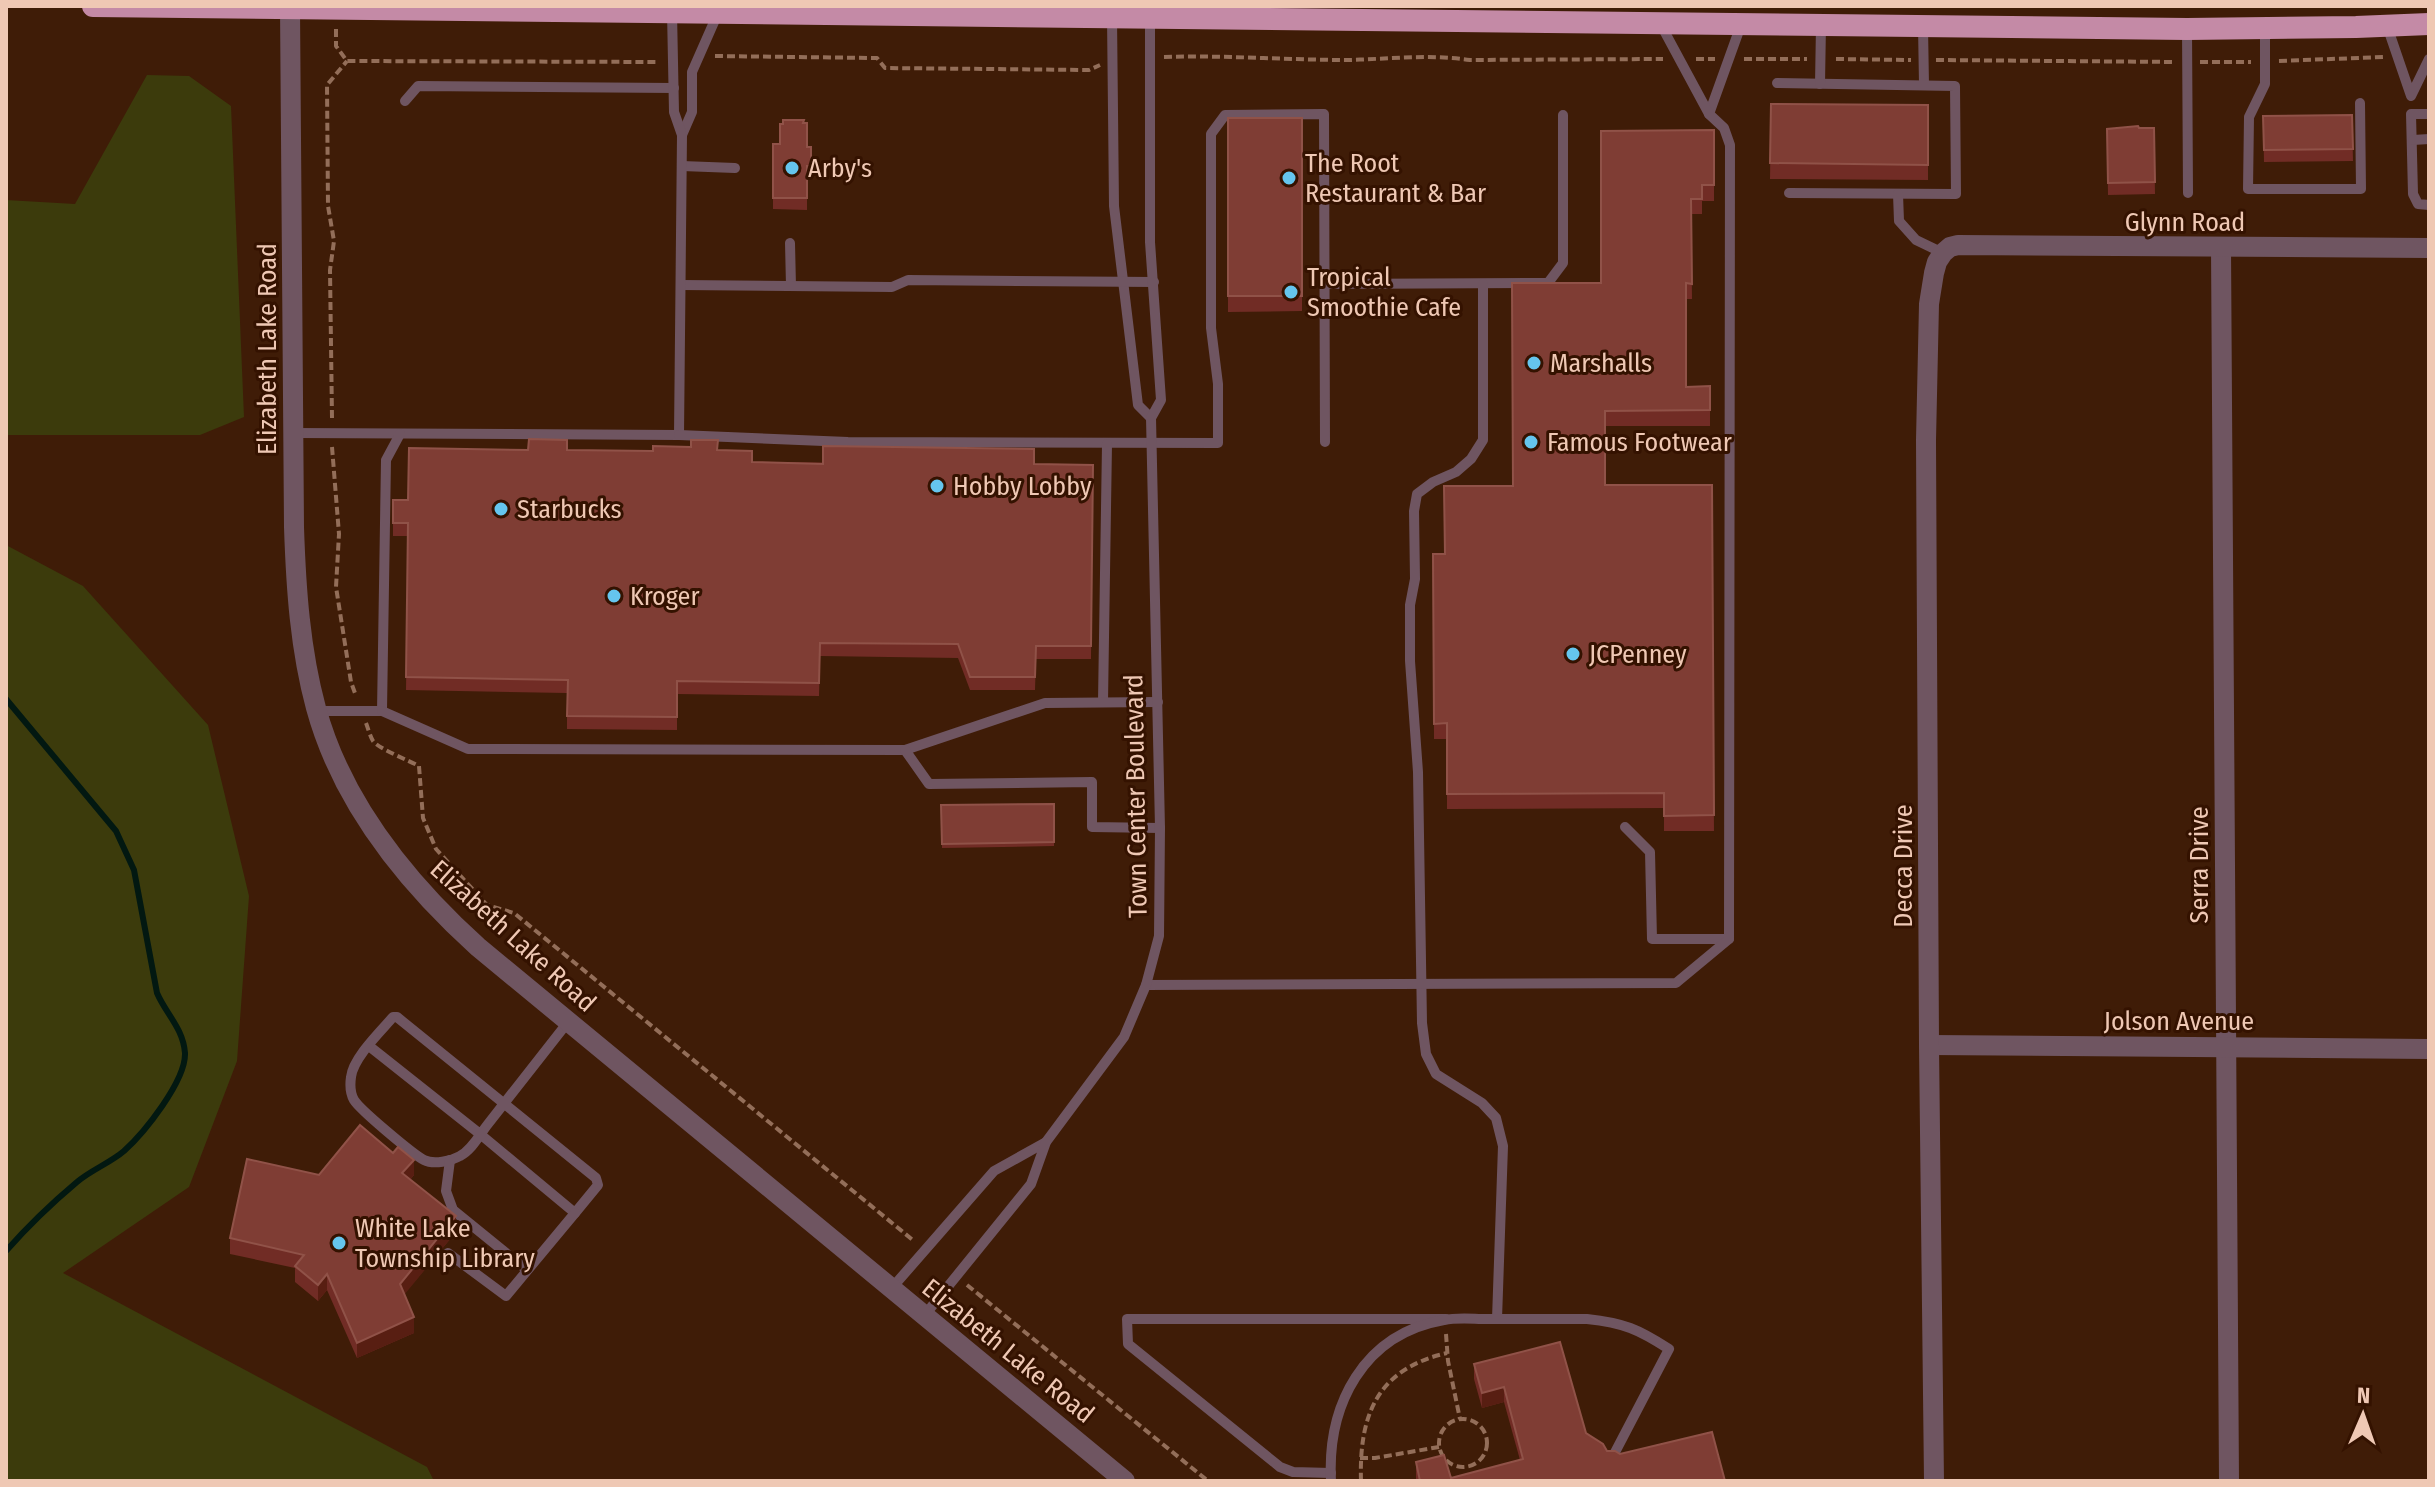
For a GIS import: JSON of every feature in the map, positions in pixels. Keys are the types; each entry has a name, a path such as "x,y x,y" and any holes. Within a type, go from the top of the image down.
{"highway":[{"path":"93,6 718,13 1019,11 1150,18 1558,14 1660,23 2187,29 2429,24"}],"street":[{"name":"Elizabeth Lake Road","path":"290,8 297,595 316,711 345,781 398,864 461,931 1125,1481"},
{"name":"Glynn Road","path":"1943,253 1958,245 2429,248"},
{"name":"Serra Drive","path":"2221,248 2229,1481"},
{"name":"Decca Drive","path":"1934,1481 1926,440 1929,304 1937,262 1943,253"},
{"name":"Jolson Avenue","path":"1929,1045 2429,1049"}],"lane":[{"path":"672,12 674,112 682,135 679,435"},
{"path":"682,135 692,112 692,72 718,13"},
{"name":"Town Center Boulevard","path":"1112,17 1114,206 1138,405 1151,418"},
{"name":"Town Center Boulevard","path":"924,1316 1031,1184 1046,1142 1124,1037 1146,985 1159,936 1160,828 1151,418 1161,400 1150,242 1150,18"},
{"path":"1660,23 1709,114 1724,128 1730,145 1729,939"},
{"path":"1709,114 1741,24"},
{"path":"1820,84 1821,25"},
{"path":"1923,26 1924,85"},
{"path":"2387,26 2411,96 2413,194 2424,205"},
{"path":"2187,29 2188,193"},
{"path":"2265,29 2265,84 2249,117 2248,189 2361,189 2360,103"},
{"path":"2411,96 2429,59"},
{"path":"1777,83 1955,86 1956,194 1789,193"},
{"path":"405,101 418,86 674,88"},
{"path":"294,433 679,435 848,442 1218,443 1218,384 1211,328 1211,134 1225,115 1324,114 1325,442"},
{"path":"2411,114 2429,114"},
{"path":"1325,284 1548,283 1563,263 1563,115"},
{"path":"2413,140 2429,139"},
{"path":"682,166 735,168"},
{"path":"1898,194 1899,221 1916,240 1943,253"},
{"path":"790,243 791,286"},
{"path":"681,285 892,287 908,280 1154,282"},
{"path":"1483,284 1483,440 1471,459 1456,472 1433,482 1417,494 1410,661 1418,772 1420,984 1426,1054 1436,1074 1482,1103 1496,1118 1503,1146 1497,1319"},
{"path":"382,711 386,460 400,434"},
{"path":"1103,702 1107,444"},
{"path":"316,711 382,711 468,749 905,750 1045,703 1158,702"},
{"path":"905,750 929,784 1092,782 1092,827 1160,828"},
{"path":"1625,827 1650,852 1652,939 1729,939"},
{"path":"1146,985 1676,983 1729,939"},
{"path":"448,1253 506,1296 598,1185 596,1178 504,1104 397,1017 393,1017 356,1062 351,1072 351,1092 360,1107 423,1160 450,1160 467,1151 480,1134 504,1104 568,1022"},
{"path":"369,1046 575,1213"},
{"name":"Town Center Boulevard","path":"891,1289 994,1171 1046,1142"},
{"path":"450,1160 446,1191 453,1210 527,1270"},
{"path":"1446,1319 1391,1341 1358,1373 1338,1411 1332,1440 1331,1477 1293,1472 1280,1467 1128,1344 1127,1319 1446,1319 1587,1319 1640,1330 1669,1349 1611,1460"}],"path":[{"path":"336,46 347,61"},
{"path":"711,56 877,58 885,68 1089,70 1094,67"},
{"path":"1173,57 1648,59"},
{"path":"1746,59 2187,63 2399,57"},
{"path":"1691,59 1718,59"},
{"path":"347,61 663,61"},
{"path":"347,61 327,85 328,206 334,241 330,270 333,472 339,534 336,587 351,682 373,741 381,749 419,766 423,818 436,849 487,905 514,913 925,1250"},
{"path":"956,1276 1208,1481"},
{"path":"1446,1319 1447,1353 1460,1419"},
{"path":"1361,1481 1361,1438 1384,1388 1415,1364 1447,1353"},
{"path":"1460,1419 1475,1421 1485,1432 1487,1447 1480,1460 1467,1467 1452,1465 1439,1447 1443,1429 1448,1423 1460,1419"},
{"path":"1360,1458 1439,1447"}],"shaded area":[{"path":"147,75 189,76 231,106 244,417 200,435 6,435 6,200 75,204"},
{"path":"6,545 83,586 208,725 249,896 237,1061 189,1187 63,1273 427,1467 434,1481 6,1481"}],"building":[{"path":"1771,104 1928,105 1928,165 1770,163"},
{"path":"2352,115 2353,149 2264,150 2263,116"},
{"path":"1228,118 1302,118 1302,296 1228,296"},
{"name":"Arby's","path":"783,120 804,120 803,123 807,123 811,166 807,166 807,198 773,198 773,144 780,144 780,124"},
{"path":"2154,128 2155,182 2108,183 2107,129"},
{"name":"JCPenney","path":"1714,130 1714,185 1702,185 1702,199 1691,199 1692,284 1686,283 1686,387 1710,386 1710,410 1605,411 1605,485 1712,485 1714,815 1664,816 1664,793 1447,794 1447,723 1434,724 1433,554 1445,554 1444,486 1513,486 1512,283 1601,283 1601,131"},
{"name":"Kroger","path":"529,439 567,440 567,450 653,451 653,446 691,447 691,440 718,440 717,450 752,451 752,462 823,464 823,446 1034,449 1034,464 1093,465 1091,646 1036,646 1035,677 970,677 958,644 820,643 819,683 677,681 677,717 567,716 568,680 406,677 408,523 393,523 393,500 408,500 409,448 528,450"},
{"path":"1054,804 1054,842 942,844 941,805"},
{"name":"White Lake Township Library","path":"360,1125 393,1153 398,1147 414,1160 402,1173 456,1216 400,1284 414,1317 357,1343 327,1274 318,1285 295,1266 304,1255 230,1238 247,1159 319,1175"},
{"path":"1560,1342 1586,1433 1603,1444 1607,1451 1620,1454 1712,1432 1725,1481 1420,1481 1416,1462 1444,1455 1451,1478 1523,1459 1504,1387 1482,1393 1474,1364"}],"waterway":[{"path":"6,699 116,831 134,870 157,993 178,1029 185,1053 179,1078 171,1092 132,1143 82,1178 6,1251"}],"place":[{"name":"Arby's","path":"792,168"},
{"name":"The Root Restaurant & Bar","path":"1289,178"},
{"name":"Tropical Smoothie Cafe","path":"1291,292"},
{"name":"Marshalls","path":"1534,363"},
{"name":"Famous Footwear","path":"1531,442"},
{"name":"Hobby Lobby","path":"937,486"},
{"name":"Starbucks","path":"501,509"},
{"name":"Kroger","path":"614,596"},
{"name":"JCPenney","path":"1573,654"},
{"name":"White Lake Township Library","path":"339,1243"}]}
